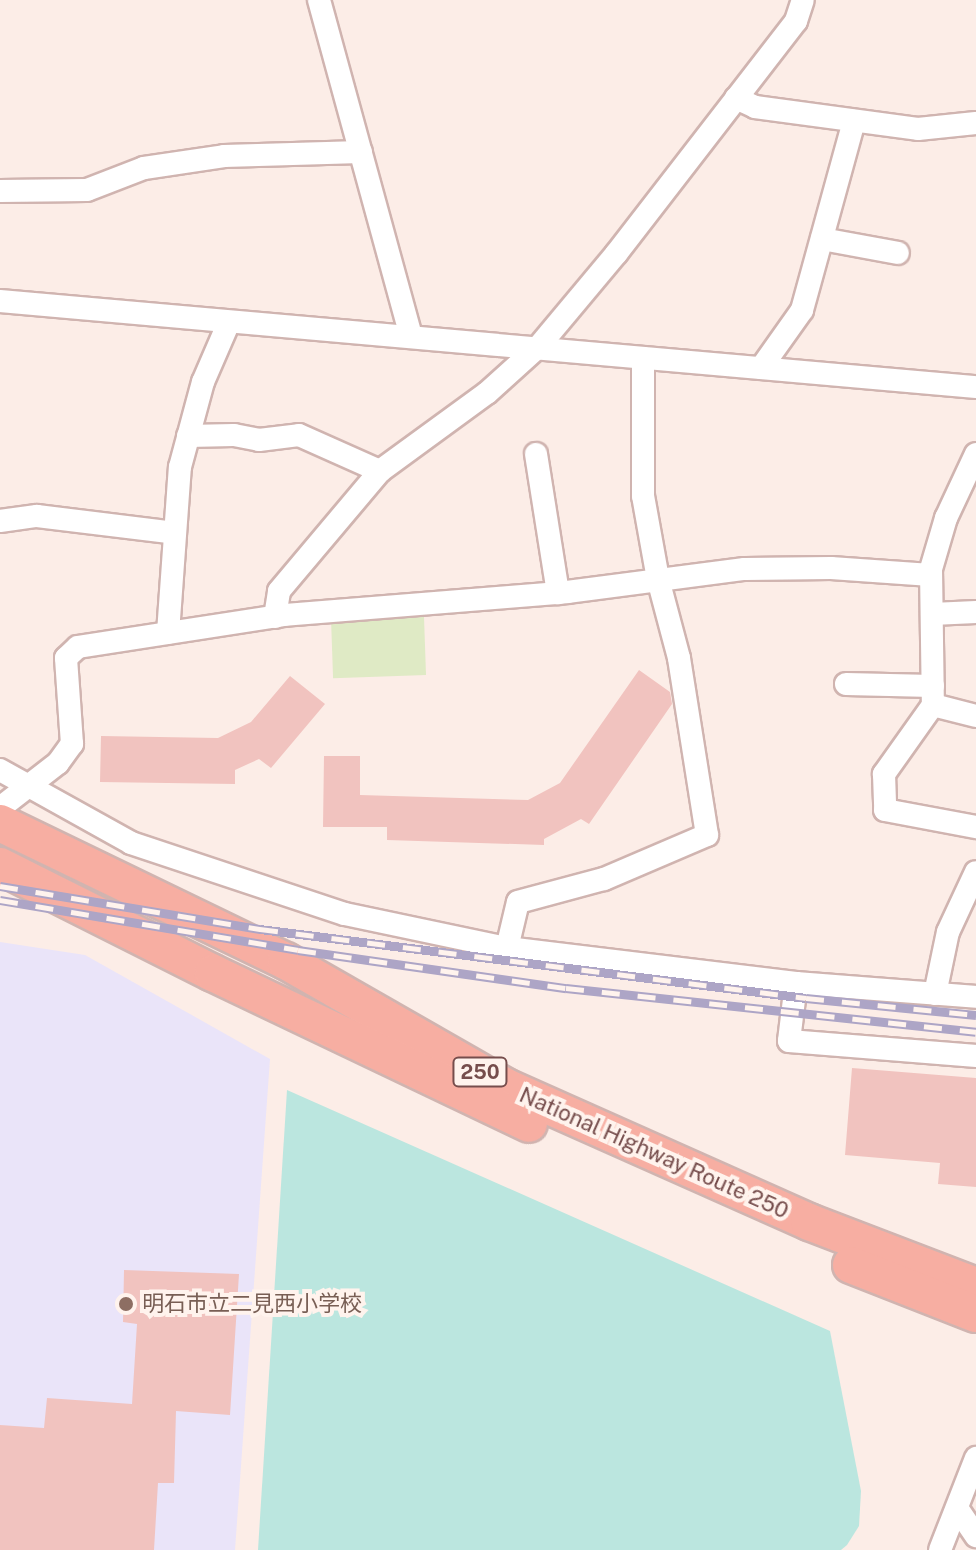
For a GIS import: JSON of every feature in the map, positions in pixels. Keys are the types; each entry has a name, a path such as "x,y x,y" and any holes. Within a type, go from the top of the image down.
{"highway":[{"name":"National Highway Route 250","path":"0,823 286,961 506,1087 809,1222 976,1286"},
{"name":"National Highway Route 250","path":"0,866 494,1108 787,1239 976,1314"}],"street":[{"path":"319,0 411,336"},
{"path":"275,617 279,591 380,471 487,393 539,346 616,254 796,21 803,0"},
{"path":"736,98 755,107 918,129 976,123"},
{"path":"761,368 802,310 854,121"},
{"path":"0,191 87,190 144,168 224,156 361,152"},
{"path":"822,239 898,253"},
{"path":"0,301 539,346 976,387"},
{"path":"168,633 180,467 203,382 229,322"},
{"path":"507,948 518,902 604,879 707,835 679,658 658,579 643,496 643,358"},
{"path":"188,436 234,435 259,440 299,435 380,471"},
{"path":"536,454 558,593"},
{"path":"976,454 946,518 931,575 933,696 884,774 885,810 976,827"},
{"path":"0,521 37,516 175,533"},
{"path":"0,808 58,763 72,744 66,658 78,647 275,617 558,593 745,569 831,568 931,575"},
{"path":"932,614 976,612"},
{"path":"846,684 933,696 976,716"},
{"path":"0,770 131,843 345,914 507,948 796,983 976,997"},
{"path":"935,994 948,932 976,872"},
{"path":"796,983 789,1041 976,1056"},
{"path":"940,1550 976,1458"},
{"path":"957,1508 976,1536"}],"shaded area":[{"name":"明石市立二見西小学校","path":"0,942 85,955 270,1059 235,1550 0,1550"}],"green space":[{"path":"424,617 426,675 333,678 331,620"}],"water":[{"path":"287,1090 830,1331 861,1491 859,1526 847,1545 841,1550 258,1550"}],"building":[{"path":"639,670 670,692 672,704 589,824 581,819 544,839 544,845 387,840 387,827 323,827 324,756 360,756 360,795 528,800 560,783"},
{"path":"290,676 325,704 271,768 259,759 235,770 235,784 100,782 101,736 218,738 251,722"},
{"path":"852,1068 976,1078 976,1187 938,1184 940,1163 845,1155"},
{"path":"124,1270 239,1274 230,1415 176,1411 174,1483 158,1483 154,1550 0,1550 0,1425 44,1428 47,1398 132,1404 137,1324 123,1322"}],"railway":[{"path":"0,886 260,929 806,998 976,1015"},
{"path":"0,900 298,950 566,988 976,1032"}],"place":[{"name":"明石市立二見西小学校","path":"126,1304"}]}
